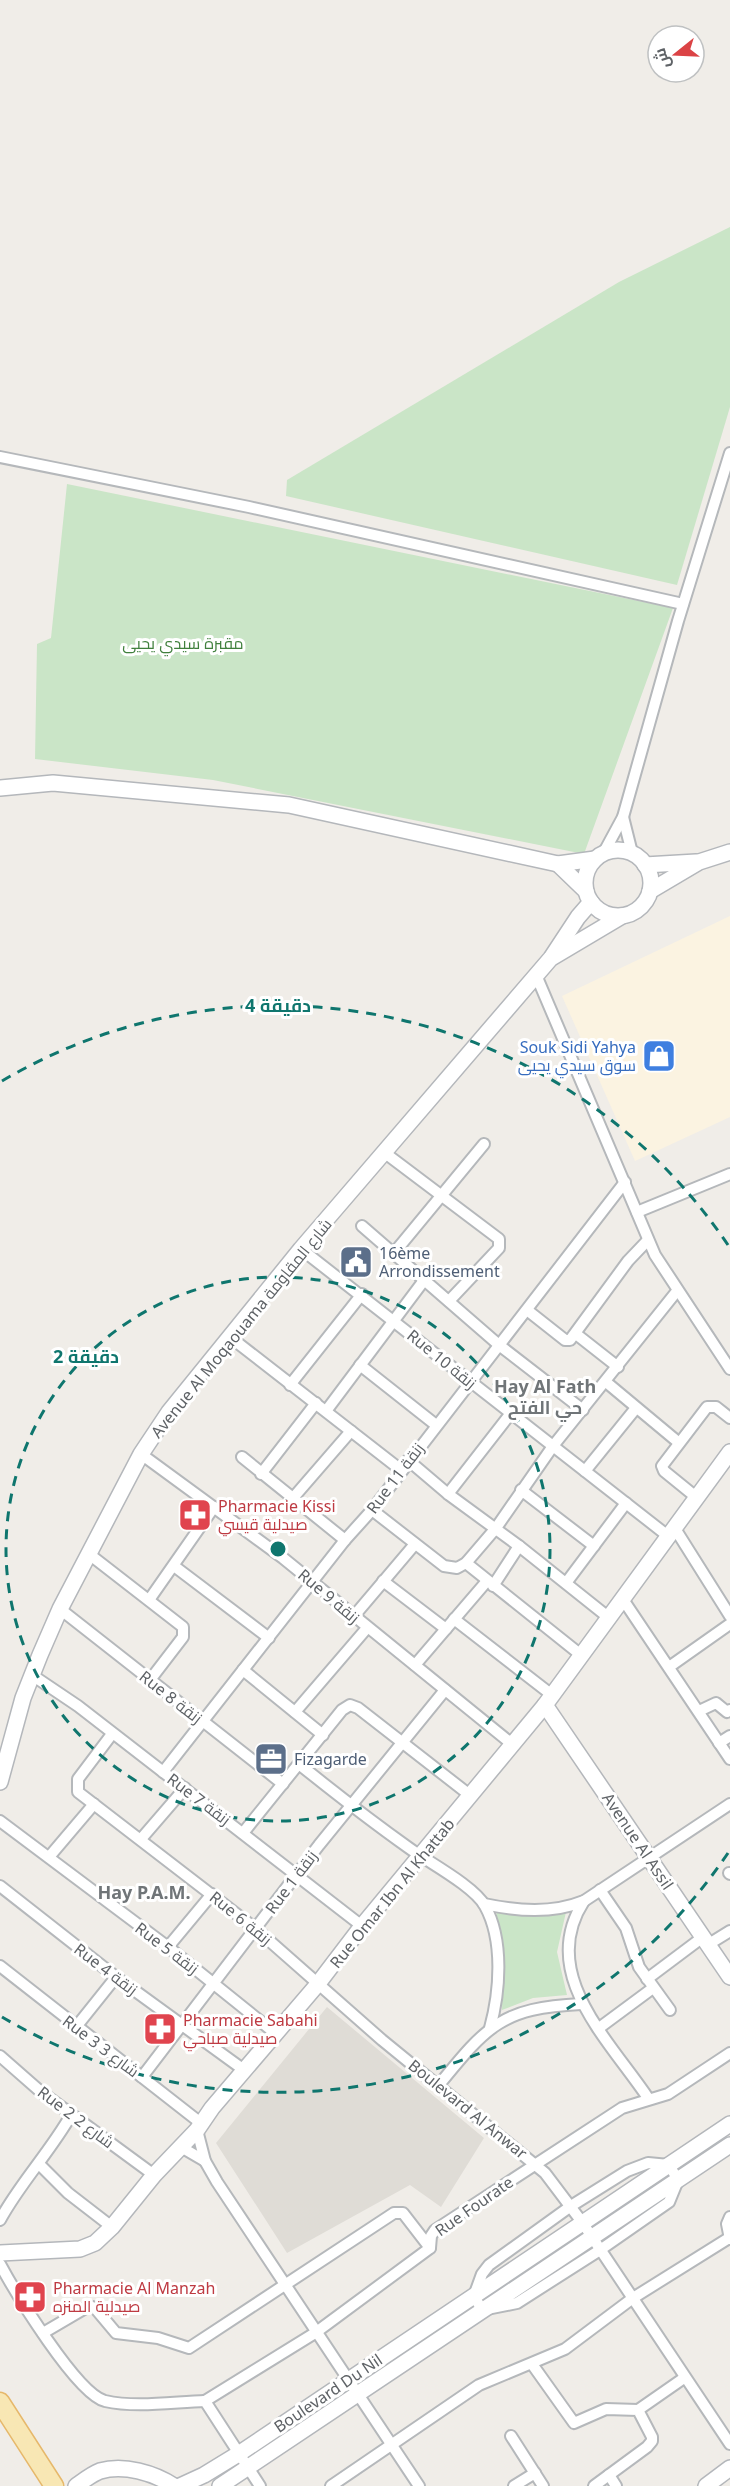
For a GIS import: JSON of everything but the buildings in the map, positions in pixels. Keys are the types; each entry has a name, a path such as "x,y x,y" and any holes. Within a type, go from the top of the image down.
{"main road":[{"path":"0,2402 54,2486"}],"street":[{"path":"589,896 587,874 623,817 683,604 730,453"},
{"path":"0,457 249,507 683,604"},
{"path":"0,788 53,783 289,805 558,864 617,850 632,853 645,865 650,878 650,891"},
{"path":"623,817 632,853"},
{"path":"558,864 606,914 622,916 641,906 650,891 699,862 730,852"},
{"path":"645,865 699,862"},
{"name":"Avenue Al Moqaouama شارع المقاومة","path":"0,1782 32,1675 60,1609 141,1454 170,1412 301,1250 550,958 589,896"},
{"name":"Avenue Al Moqaouama شارع المقاومة","path":"550,958 622,916"},
{"path":"536,975 648,1240 677,1291 730,1368"},
{"path":"394,1253 484,1144"},
{"path":"385,1153 487,1229 500,1243 499,1248 449,1301"},
{"path":"637,1212 730,1174"},
{"name":"Rue 11 زنقة","path":"163,1772 345,1540 372,1510 408,1460 625,1182"},
{"path":"362,1226 499,1345 583,1410"},
{"path":"527,1310 565,1340 570,1340 628,1262 648,1240"},
{"name":"Rue 10 زنقة","path":"301,1250 362,1294 626,1503 671,1532 730,1616"},
{"path":"326,1411 425,1279"},
{"path":"372,1510 450,1568 457,1568 466,1563 496,1528 553,1446 677,1291"},
{"path":"290,1385 362,1294"},
{"path":"576,1334 618,1367"},
{"path":"230,1337 401,1470"},
{"path":"360,1365 436,1425"},
{"path":"606,1382 678,1442"},
{"path":"261,1474 316,1403"},
{"path":"696,1497 662,1469 662,1466 678,1442 707,1407 716,1407 730,1418"},
{"path":"585,1471 636,1408"},
{"path":"448,1494 511,1413"},
{"path":"293,1498 351,1431"},
{"name":"Rue Omar Ibn Al Khattab","path":"0,2253 80,2249 95,2243 112,2227 154,2175 200,2127 244,2070 317,1985 362,1926 549,1700 696,1497 724,1468 730,1452"},
{"name":"Rue 9 زنقة","path":"141,1454 313,1583 512,1744"},
{"path":"242,1457 345,1540"},
{"path":"408,1460 448,1494 496,1528 608,1617"},
{"path":"522,1490 594,1546"},
{"path":"566,1583 626,1503"},
{"path":"149,1600 214,1507"},
{"path":"354,1616 415,1544"},
{"path":"415,1665 454,1619 490,1583 519,1546"},
{"path":"89,1554 176,1620 185,1631 179,1643 150,1680"},
{"path":"466,1563 580,1655"},
{"path":"174,1566 269,1638"},
{"path":"383,1581 446,1629"},
{"path":"622,1598 730,1759"},
{"name":"Rue 8 زنقة","path":"60,1609 283,1784"},
{"path":"454,1619 549,1700"},
{"path":"669,1667 730,1624"},
{"path":"295,1712 367,1628"},
{"path":"243,1670 323,1735"},
{"name":"Rue 7 زنقة","path":"32,1675 185,1788 362,1926"},
{"name":"Rue 1 زنقة","path":"142,2077 296,1875 446,1690"},
{"name":"Avenue Al Assil","path":"549,1700 650,1857 729,1973"},
{"path":"699,1711 716,1703 729,1713"},
{"path":"243,1833 342,1710 350,1705 471,1796"},
{"name":"Rue 6 زنقة","path":"112,1734 78,1779 76,1789 256,1929 317,1985"},
{"path":"719,1743 730,1736"},
{"path":"299,1764 420,1856 456,1879 484,1904 490,1919 497,1960 495,2009 490,2028"},
{"path":"141,1839 185,1788"},
{"path":"49,1857 94,1804"},
{"path":"484,1904 545,1910 566,1908 584,1901 730,1804"},
{"name":"Rue 5 زنقة","path":"0,1821 168,1947 275,2033"},
{"name":"Rue 4 زنقة","path":"0,1886 116,1977 244,2070"},
{"path":"600,1890 626,1928 635,1958 670,2010"},
{"path":"168,1947 212,1894"},
{"path":"584,1901 571,1926 567,1951 581,2004 648,2098"},
{"path":"599,2028 650,1983 706,1940 730,1930"},
{"name":"Rue 3 شارع 3","path":"0,1966 142,2077 200,2127"},
{"path":"76,2027 116,1977"},
{"name":"Boulevard Al Anwar","path":"317,1985 535,2163 571,2206 730,2444"},
{"path":"438,2086 490,2028 510,2016 536,2008 581,2004"},
{"name":"Rue Fourate","path":"205,2401 315,2333 430,2248 431,2236 435,2230 535,2163 621,2108 648,2098 668,2094 730,2053"},
{"name":"Rue 2 شارع 2","path":"0,2056 71,2115 154,2175"},
{"path":"0,2220 71,2115"},
{"name":"Boulevard Du Nil","path":"180,2486 204,2475 240,2453 730,2124"},
{"path":"200,2127 205,2161 315,2333 418,2486"},
{"name":"Boulevard Du Nil","path":"220,2486 730,2145"},
{"path":"181,2147 205,2161"},
{"path":"482,2310 474,2296 482,2274 489,2265 571,2206 639,2165 648,2163 669,2165 678,2180"},
{"path":"39,2164 68,2193 112,2227"},
{"name":"Boulevard Du Nil","path":"482,2310 517,2303 600,2250 669,2202 678,2180"},
{"path":"43,2333 89,2306 95,2308 116,2333 158,2338 189,2348 394,2213 403,2213 430,2248"},
{"path":"332,2486 479,2385 565,2349 633,2298 730,2238 727,2224 730,2217"},
{"path":"0,2264 43,2333 82,2385 102,2400 120,2403 205,2401 250,2467 260,2486"},
{"path":"532,2364 574,2423 606,2409 638,2410 684,2378"},
{"path":"594,2486 652,2441 638,2410"},
{"path":"511,2436 543,2486"},
{"path":"707,2486 730,2468"},
{"path":"76,2486 102,2470 119,2469 152,2475 174,2486"},
{"path":"514,2486 535,2473"},
{"path":"609,2475 616,2486"}],"shaded area":[{"name":"Souk Sidi Yahya سوق سيدي يحيى","path":"730,916 730,1117 635,1161 562,996"},
{"path":"327,2007 484,2138 441,2207 410,2185 287,2253 216,2143"}],"green space":[{"path":"730,227 730,407 677,585 286,496 287,480 619,282"},
{"name":"مقبرة سيدي يحيى","path":"67,484 673,608 584,854 213,780 35,759 37,644 51,638"},
{"path":"496,1910 527,1915 566,1912 557,1952 567,1995 533,1998 502,2010 503,1961"}],"place":[{"name":"Souk Sidi Yahya سوق سيدي يحيى","path":"659,1056"},
{"name":"16ème Arrondissement","path":"356,1262"},
{"name":"Pharmacie Kissi صيدلية قيسي","path":"195,1515"},
{"name":"Fizagarde","path":"271,1759"},
{"name":"Pharmacie Sabahi صيدلية صباحي","path":"160,2029"},
{"name":"Pharmacie Al Manzah صيدلية المنزه","path":"30,2297"}],"district":[{"name":"Hay Al Fath حي الفتح","path":"545,1397"},
{"name":"Hay P.A.M.","path":"144,1893"}]}
